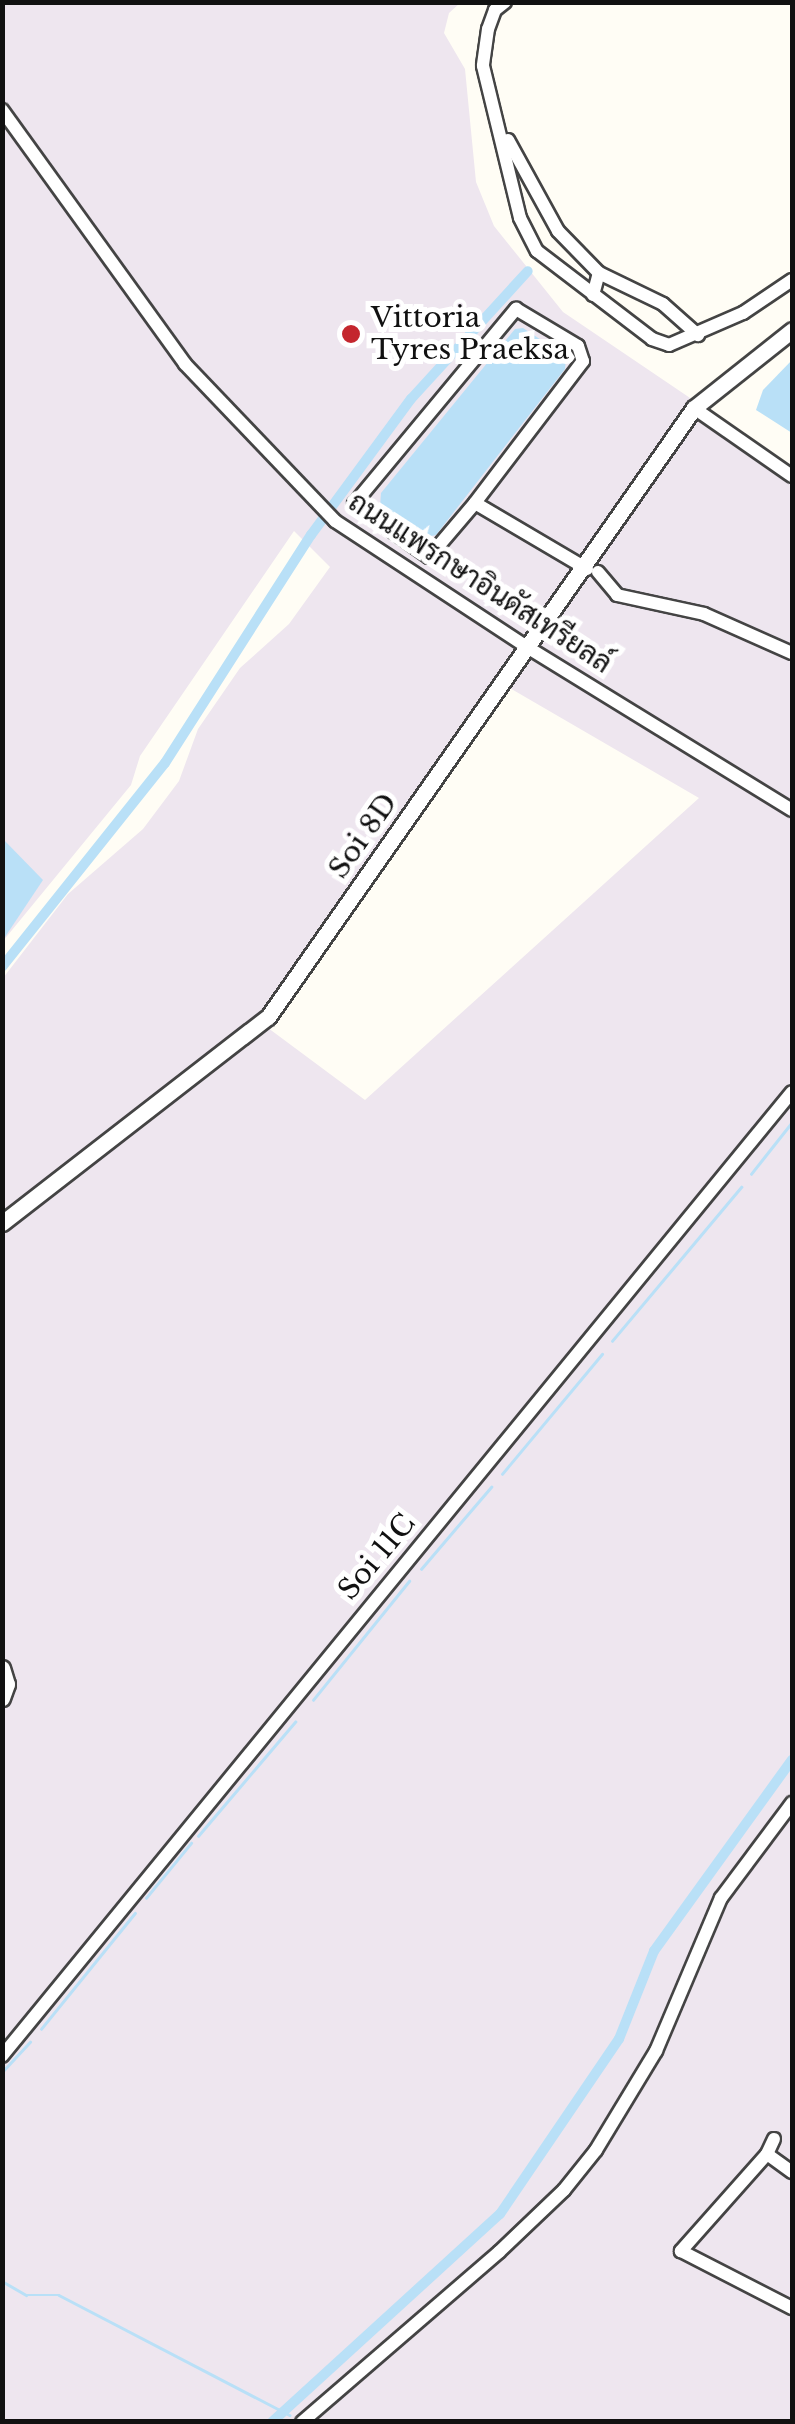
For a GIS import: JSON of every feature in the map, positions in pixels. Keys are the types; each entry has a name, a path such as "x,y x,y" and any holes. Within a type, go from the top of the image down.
{"street":[{"path":"505,2 495,10 484,66 520,218 538,251 652,339 669,345 743,313 792,280"},
{"name":"ถนนแพรกษาอินดัสเทรียลล์","path":"2,110 185,364 334,521 527,647 792,810"},
{"path":"494,113 558,231 598,273 663,304 698,335"},
{"path":"593,295 598,273"},
{"path":"516,308 578,346 583,361 475,503 429,558 354,504 516,308"},
{"name":"Soi 8D","path":"2,1223 268,1017 527,647 590,570 694,408 792,330"},
{"path":"694,408 792,476"},
{"path":"475,503 590,570 617,595 704,614 792,653"},
{"name":"Soi 11C","path":"2,2056 792,1092"},
{"path":"2,1668 7,1684 2,1698"},
{"path":"302,2422 500,2252 564,2190 596,2150 656,2051 721,1898 792,1803"},
{"path":"774,2139 766,2154 681,2252 792,2308"},
{"path":"766,2154 792,2172"}],"shaded area":[{"path":"3,3 460,3 449,13 444,33 465,69 476,182 494,226 563,312 792,467 792,2421 3,2421 3,978 68,894 143,829 179,781 198,729 240,668 289,624 330,567 294,531 140,756 131,785 3,941","holes":["496,680 699,798 365,1100 260,1022"]}],"water":[{"path":"523,328 561,353 566,359 565,369 436,535 422,538 380,507 381,493 515,329"},
{"path":"792,360 792,433 756,410 763,390"},
{"path":"3,839 43,880 3,940"}],"waterway":[{"path":"2,967 165,763 311,535 411,399 528,271"},
{"path":"751,1174 792,1122"},
{"path":"612,1341 741,1187"},
{"path":"502,1474 602,1354"},
{"path":"421,1569 491,1487"},
{"path":"313,1700 409,1581"},
{"path":"198,1836 295,1722"},
{"path":"272,2422 500,2214 619,2039 654,1951 792,1760"},
{"path":"146,1898 191,1843"},
{"path":"41,2029 135,1913"},
{"path":"2,2072 30,2042"},
{"path":"2,2281 26,2295 59,2295 290,2415"}],"place":[{"name":"Vittoria Tyres Praeksa","path":"351,334"}]}
